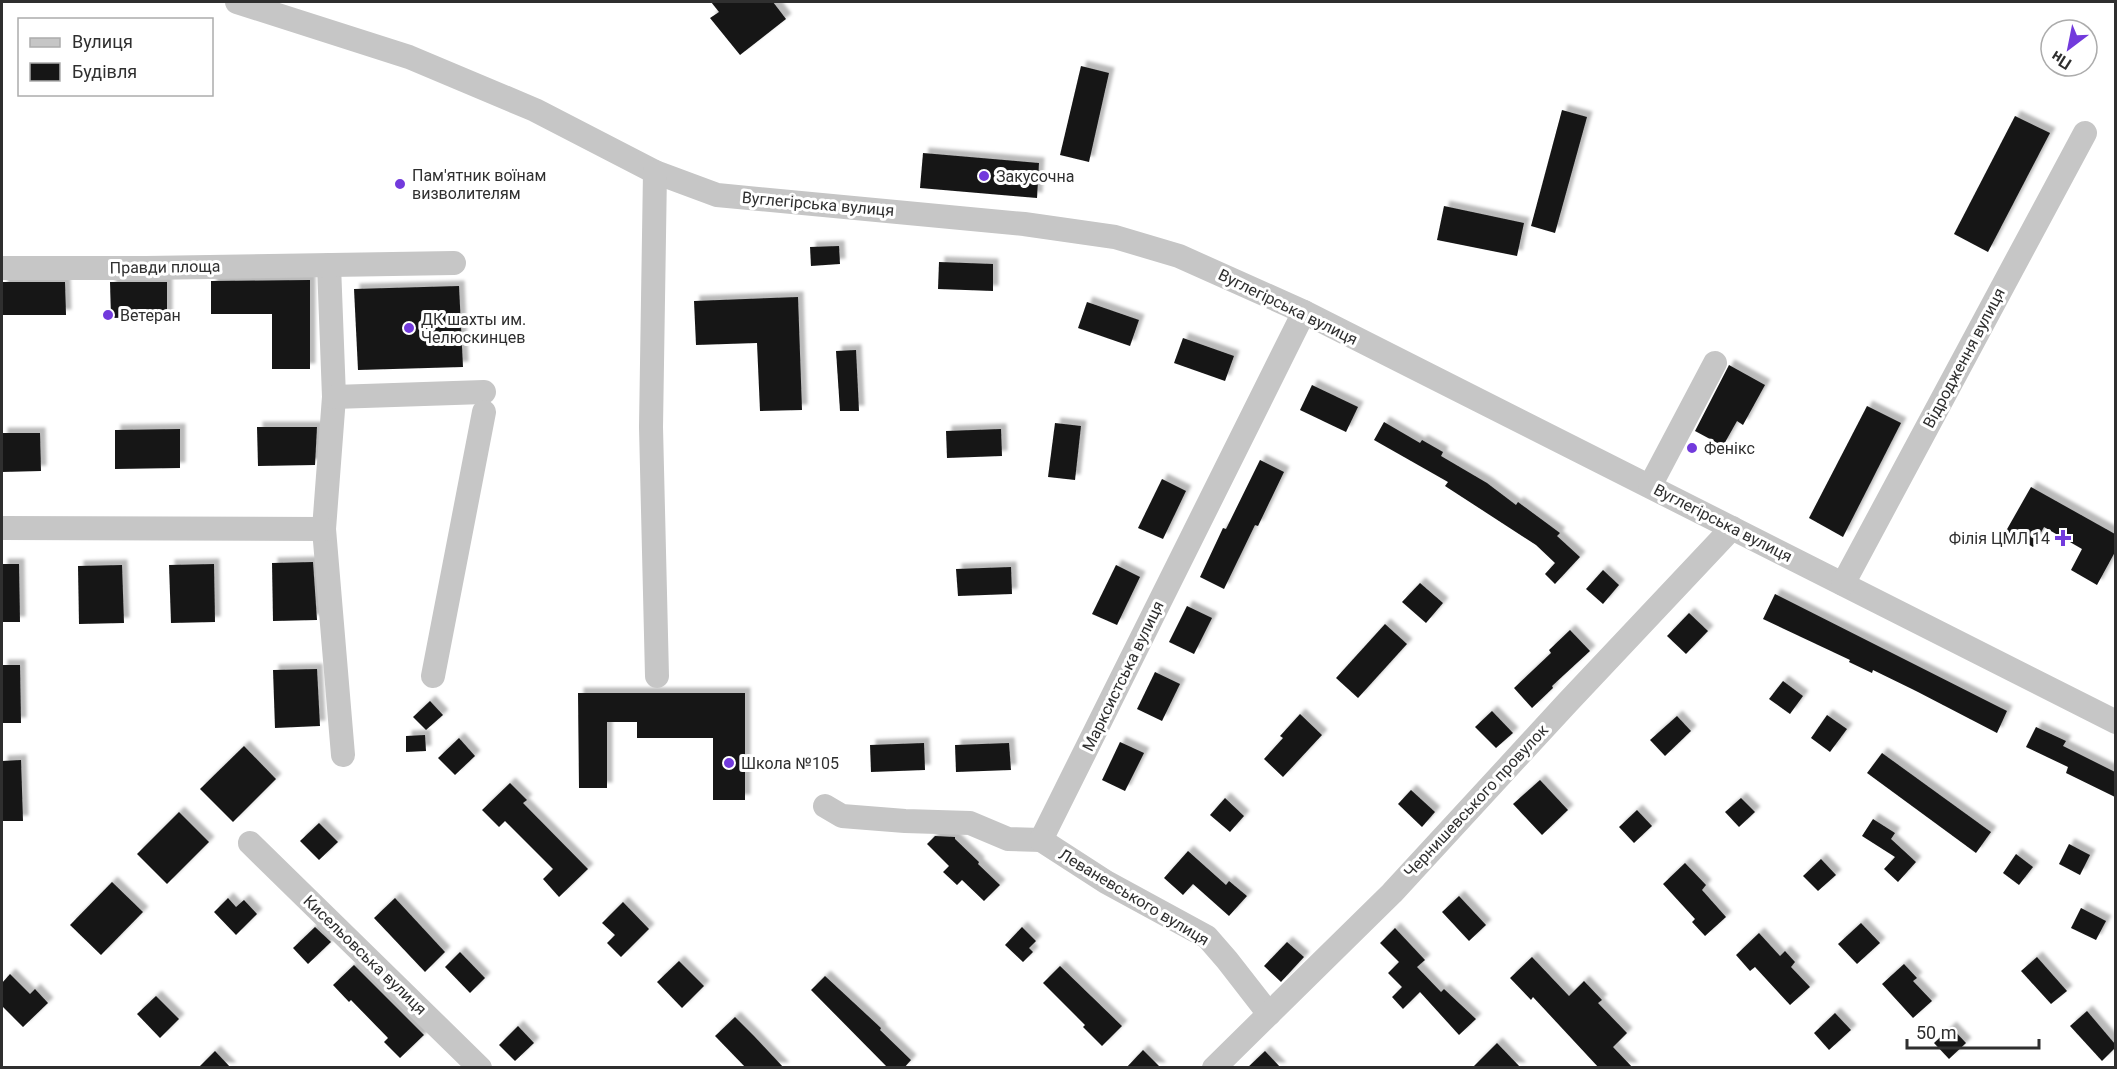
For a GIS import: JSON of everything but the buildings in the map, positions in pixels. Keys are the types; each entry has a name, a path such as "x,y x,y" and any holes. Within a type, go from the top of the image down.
{"street":[{"name":"Вуглегірська вулиця","path":"237,2 409,57 535,110 655,172 717,195 1024,224 1115,237 1179,256 1304,312 2115,722"},
{"name":"Відродження вулиця","path":"1843,584 2085,133"},
{"path":"655,172 651,427 657,676"},
{"name":"Правди площа","path":"2,268 454,263"},
{"path":"329,265 334,398 324,529 343,755"},
{"name":"Марксистська вулиця","path":"1041,840 1304,312"},
{"path":"1650,486 1715,363"},
{"path":"334,398 484,402 433,676"},
{"path":"2,528 324,529"},
{"name":"Чернишевського провулок","path":"1214,1068 1392,893 1732,528"},
{"path":"825,806 842,816 970,823 1008,839 1041,840"},
{"name":"Леваневського вулиця","path":"1041,840 1106,882 1207,937 1269,1014"},
{"name":"Кисельовська вулиця","path":"250,843 480,1068"}],"place":[{"name":"Закусочна","path":"984,176"},
{"name":"Пам'ятник воїнам визволителям","path":"400,184"},
{"name":"Ветеран","path":"108,315"},
{"name":"ДК шахты им. Челюскинцев","path":"409,328"},
{"name":"Фенікс","path":"1692,448"},
{"name":"Філія ЦМЛ 14","path":"2063,538"},
{"name":"Школа №105","path":"729,763"}]}
